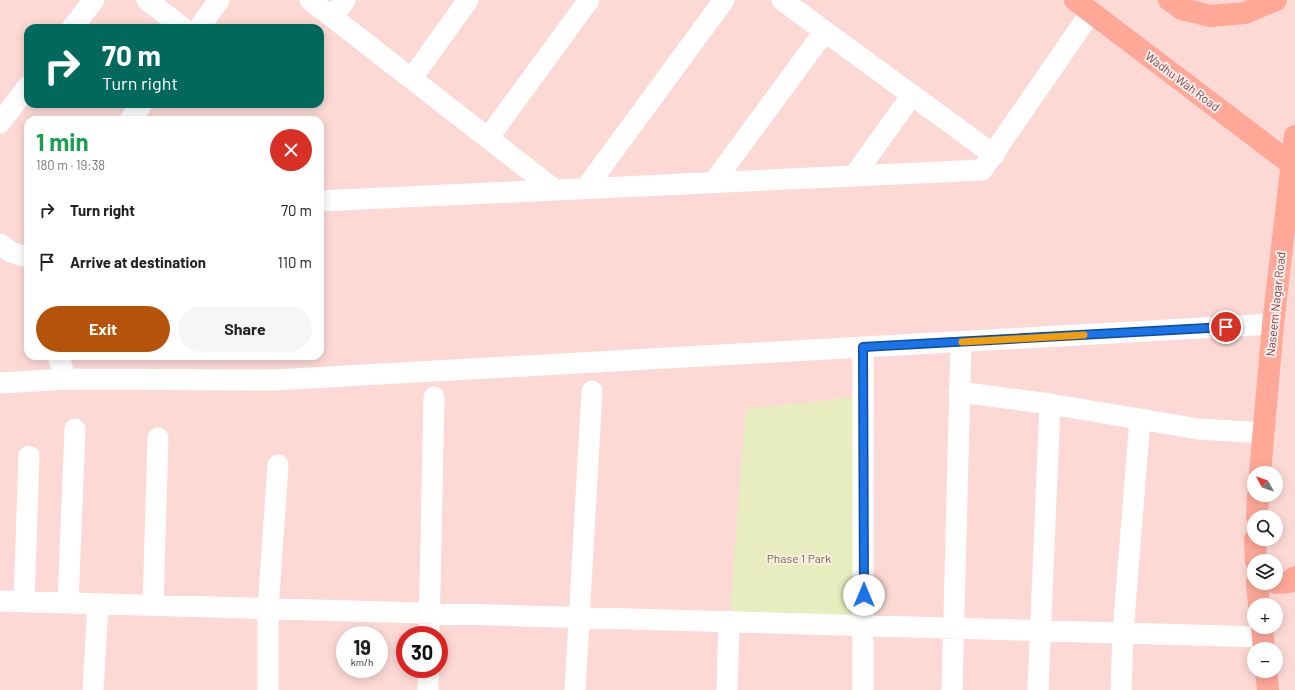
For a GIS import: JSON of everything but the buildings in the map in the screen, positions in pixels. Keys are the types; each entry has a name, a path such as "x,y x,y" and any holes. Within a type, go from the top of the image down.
{"main road":[{"path":"1169,0 1182,9 1211,16 1245,13 1276,0"},
{"name":"Wadhu Wah Road","path":"1083,6 1290,163"},
{"name":"Naseem Nagar Road","path":"1261,466 1273,324 1290,163 1295,136"},
{"path":"1283,582 1289,582 1295,577"},
{"path":"1267,678 1268,690"}],"street":[{"path":"75,24 94,0"},
{"path":"147,0 178,24"},
{"path":"202,24 219,0"},
{"path":"310,0 554,190"},
{"path":"332,17 345,0"},
{"path":"412,78 468,0"},
{"path":"488,138 589,0"},
{"path":"586,188 724,0"},
{"path":"782,0 994,155"},
{"path":"324,201 982,170 994,155 1083,6"},
{"path":"713,182 825,31"},
{"path":"0,123 24,91"},
{"path":"854,176 912,95"},
{"path":"0,244 11,252 24,258"},
{"path":"0,383 66,379 275,380 1273,324"},
{"path":"952,690 961,342"},
{"path":"863,347 863,690"},
{"path":"59,360 66,379"},
{"path":"575,690 592,390"},
{"path":"959,392 1050,404 1199,429 1264,433"},
{"path":"429,626 434,397"},
{"path":"1038,690 1050,404"},
{"path":"1121,690 1123,632 1140,420"},
{"path":"68,603 75,429"},
{"path":"153,605 158,438"},
{"path":"24,602 29,456"},
{"path":"268,690 268,609 278,465"},
{"path":"0,602 1123,632 1263,638"},
{"path":"93,690 98,604"},
{"path":"727,690 729,621"},
{"path":"428,678 428,690"}],"shaded area":[{"path":"0,0 1295,0 1295,690 0,690"}],"green space":[{"name":"Phase 1 Park","path":"863,396 864,625 729,621 746,409"}],"slow traffic":[{"path":"962,342 1084,335"}],"route":[{"path":"864,595 863,347 1226,327"}]}
